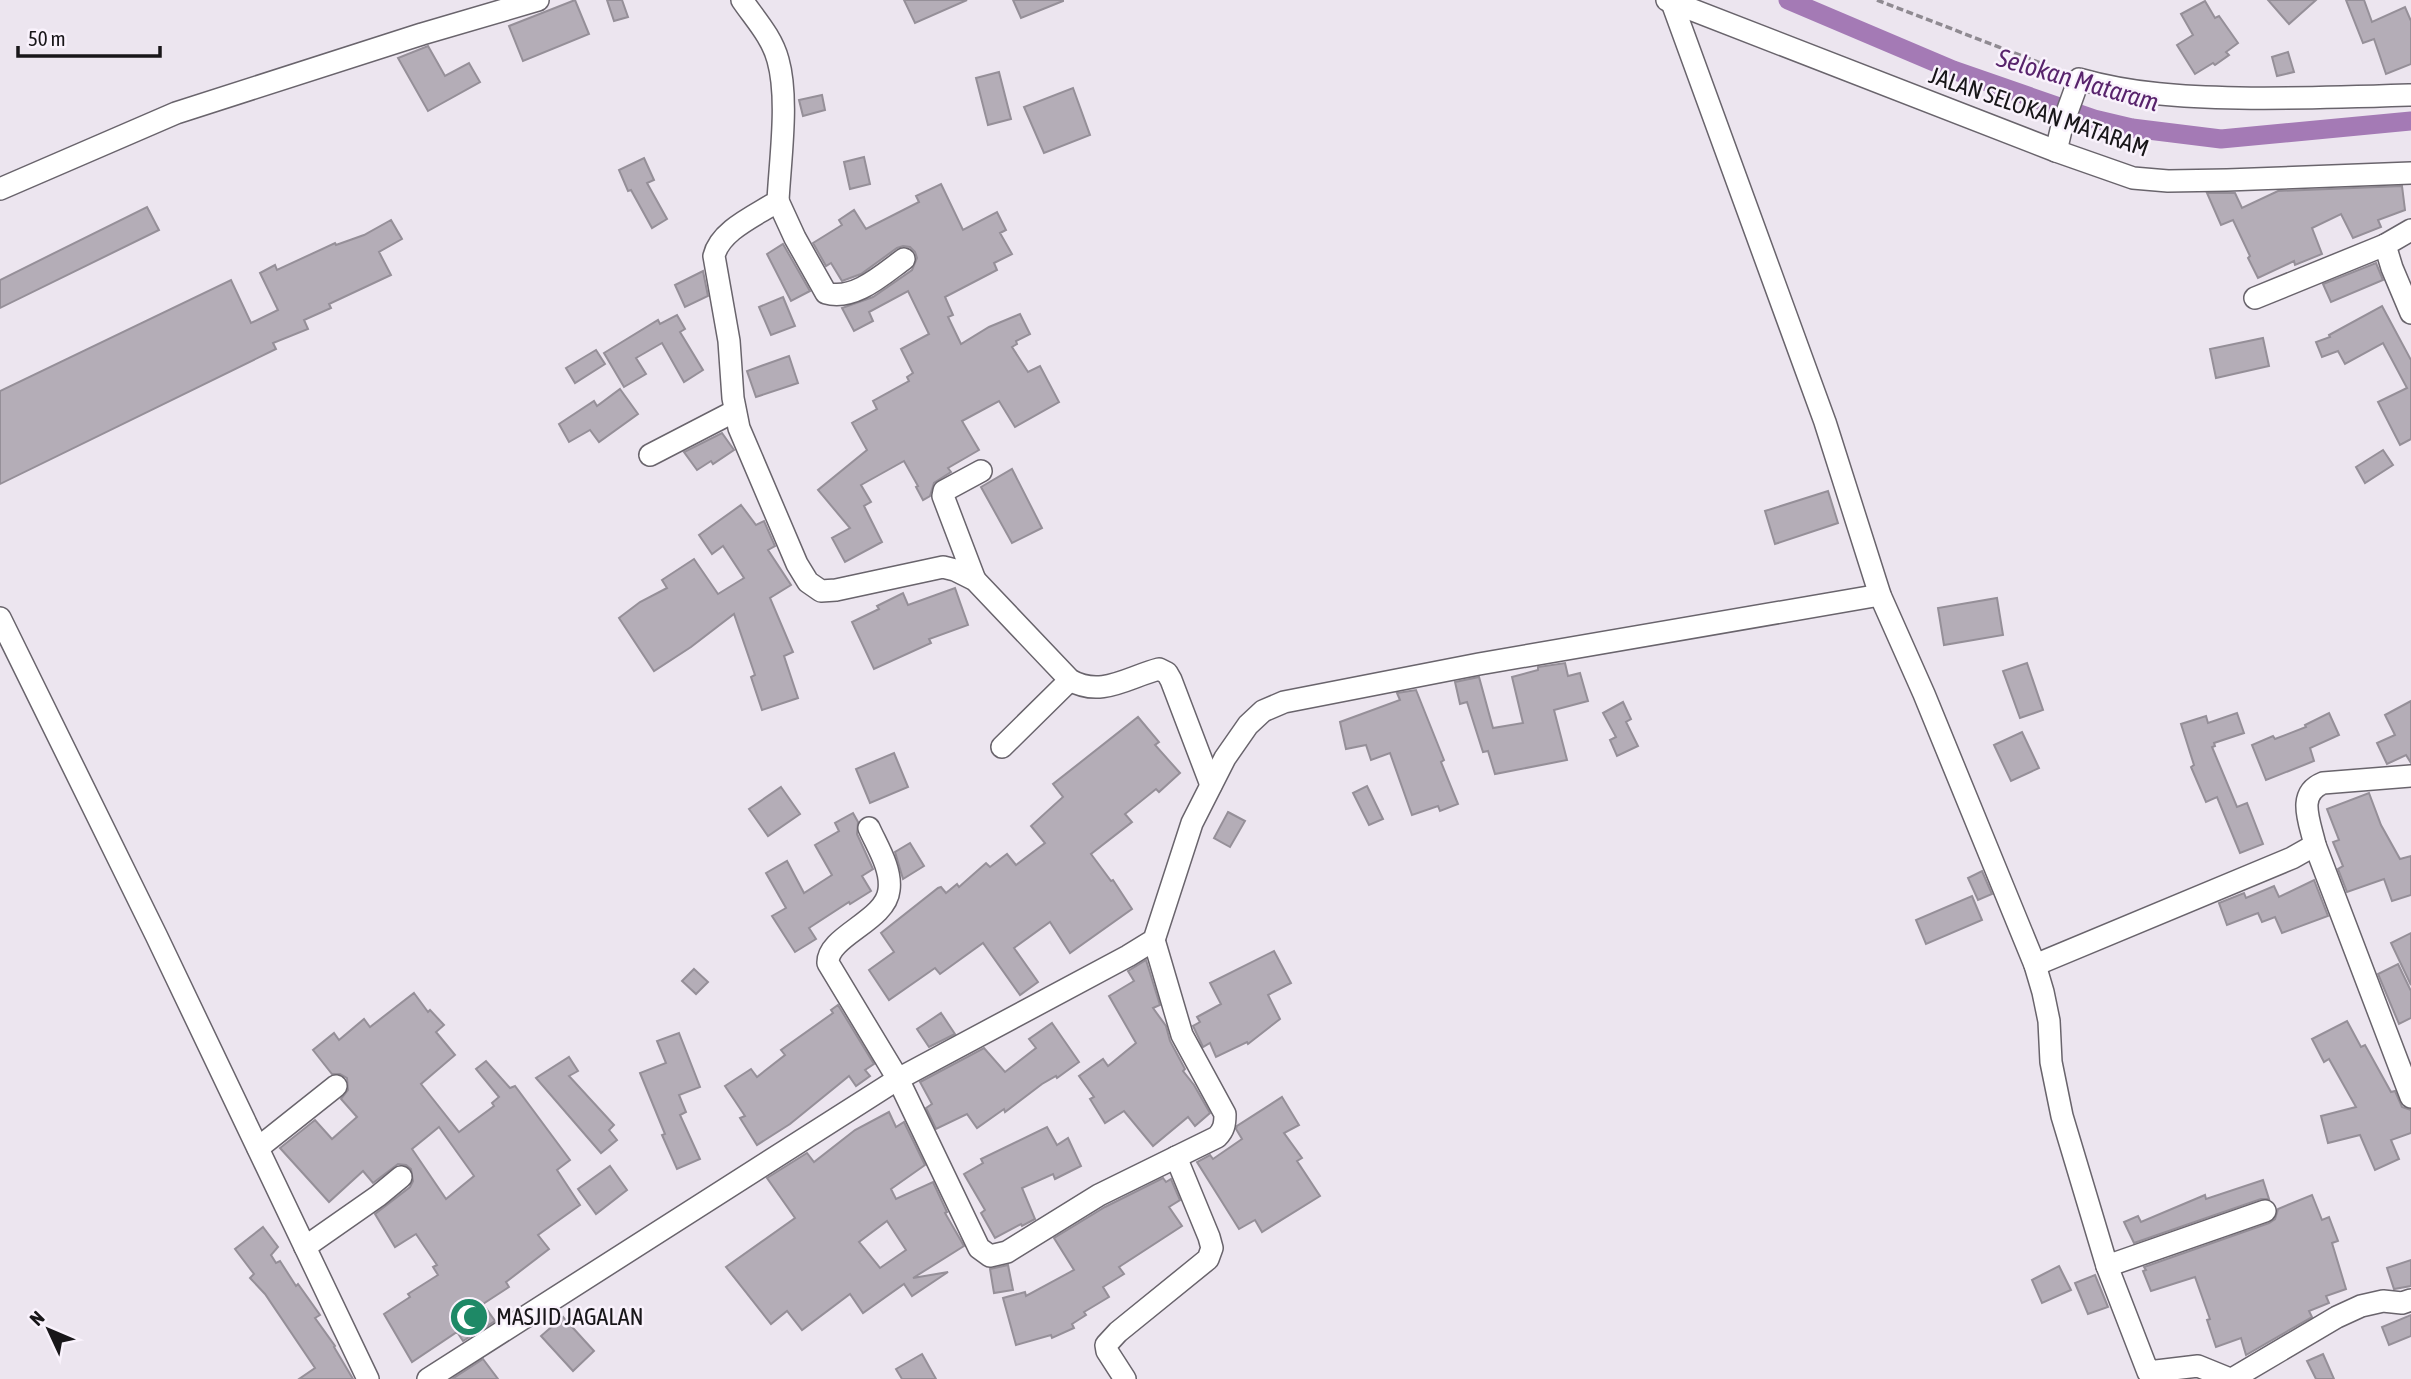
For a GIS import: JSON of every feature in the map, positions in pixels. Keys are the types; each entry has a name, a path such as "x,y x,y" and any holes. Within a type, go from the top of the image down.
{"street":[{"path":"0,189 176,113 422,34 538,0"},
{"path":"742,0 767,35 778,59 782,82 778,201 826,293 842,295 868,284 904,259"},
{"path":"1670,1 1825,422 1880,595 1924,694 2035,965 2049,1021 2051,1062 2062,1116 2140,1375 2197,1366 2231,1379 2337,1317 2361,1306 2382,1301 2402,1303 2411,1300"},
{"name":"JALAN SELOKAN MATARAM","path":"1670,1 2056,151 2133,178 2168,181 2411,173"},
{"path":"2056,151 2077,84 2173,97 2302,99 2411,95"},
{"path":"778,201 725,236 716,246 714,257 729,341 739,428 797,564 808,582 821,591 836,590 926,569 943,567 956,570 975,580 1070,680 1082,687 1111,685 1159,669 1167,673 1211,785"},
{"path":"2255,298 2385,245 2411,230"},
{"path":"2385,245 2411,313"},
{"path":"650,455 735,411"},
{"path":"975,580 943,496 944,491 981,471"},
{"path":"869,828 887,868 889,890 879,909 833,948 828,963 898,1079 979,1248 989,1256 1007,1252 1099,1195 1217,1138 1225,1123 1225,1114 1182,1035 1154,940 1192,823 1225,758 1248,725 1263,711 1284,702 1479,664 1880,595"},
{"path":"0,618 156,934 368,1379"},
{"path":"1002,747 1070,680"},
{"path":"2411,776 2323,783 2313,787 2308,795 2307,806 2315,845 2411,1097"},
{"path":"2035,965 2292,858 2315,845"},
{"path":"428,1379 898,1079 1154,940"},
{"path":"258,1148 336,1086"},
{"path":"1125,1379 1106,1345 1118,1332 1208,1259 1212,1248 1176,1157"},
{"path":"305,1247 401,1177"},
{"path":"2107,1266 2265,1211"}],"path":[{"path":"1877,0 2077,84"}],"building":[{"path":"575,0 589,34 523,61 509,26"},
{"path":"607,0 622,0 628,17 614,21"},
{"path":"904,0 967,0 915,23"},
{"path":"1013,0 1063,0 1063,1 1021,18"},
{"path":"2268,0 2316,0 2289,24"},
{"path":"2346,0 2364,0 2372,22 2405,7 2411,21 2411,64 2386,74 2374,39 2363,43"},
{"path":"2205,1 2215,18 2219,16 2238,43 2226,52 2229,55 2195,74 2177,45 2193,35 2181,14"},
{"path":"428,46 445,76 469,63 480,82 428,111 398,58"},
{"path":"2288,52 2294,72 2277,76 2272,57"},
{"path":"999,72 1011,119 988,125 976,78"},
{"path":"1073,88 1090,135 1044,153 1024,107"},
{"path":"822,95 825,110 803,116 799,100"},
{"path":"864,157 870,184 850,189 844,162"},
{"path":"644,158 654,180 647,183 667,219 652,228 631,190 628,191 619,170"},
{"path":"941,184 963,230 997,212 1006,230 1000,233 1012,254 994,263 997,270 945,297 953,315 948,317 961,344 989,327 1020,314 1030,334 1016,341 1017,344 1012,347 1028,372 1040,366 1059,402 1015,427 999,401 962,421 979,450 948,468 951,472 934,483 930,496 923,500 904,461 861,485 871,502 864,506 882,542 845,562 832,538 850,528 818,490 867,450 852,423 877,409 873,401 909,381 907,377 913,373 901,349 929,334 908,291 869,312 873,321 854,331 842,308 873,297 912,270 917,258 910,247 897,248 861,274 842,281 831,263 826,266 813,243 842,225 839,220 854,210 866,229 919,202 916,196"},
{"path":"2402,186 2405,210 2378,220 2381,227 2353,238 2341,214 2312,228 2322,254 2295,265 2294,261 2258,278 2233,220 2221,225 2207,193 2235,193 2242,208 2278,191"},
{"path":"147,207 159,230 0,308 0,280"},
{"path":"391,220 402,239 379,252 391,275 329,304 331,308 304,320 308,329 273,343 276,349 0,484 0,391 231,280 251,323 278,310 260,273 275,265 277,270 335,243 336,245 364,235"},
{"path":"783,244 810,291 791,301 767,254"},
{"path":"2376,263 2383,280 2331,302 2323,284"},
{"path":"703,271 708,296 685,307 675,285"},
{"path":"783,297 795,326 771,335 759,307"},
{"path":"2382,306 2411,360 2411,439 2400,445 2378,402 2407,388 2383,343 2345,364 2338,351 2322,357 2316,342 2330,337 2329,335"},
{"path":"677,315 685,329 680,332 703,370 684,382 662,343 636,358 646,374 624,387 604,353 658,320 660,324"},
{"path":"2263,338 2269,366 2216,378 2210,349"},
{"path":"596,350 605,364 575,383 566,368"},
{"path":"789,356 798,383 756,397 747,371"},
{"path":"620,389 638,414 599,442 590,430 569,442 559,424 594,401 597,406"},
{"path":"722,433 734,450 713,464 711,461 697,470 684,452"},
{"path":"2383,450 2393,465 2365,483 2356,467"},
{"path":"1012,469 1042,528 1012,543 981,487"},
{"path":"1828,491 1838,523 1775,544 1765,511"},
{"path":"741,505 756,525 764,521 775,546 768,550 791,585 770,598 793,652 784,656 798,698 762,710 751,677 755,675 734,614 654,671 619,618 640,602 667,588 662,580 694,559 718,594 744,578 723,546 712,554 699,535"},
{"path":"955,588 968,625 929,639 931,643 874,669 852,622 903,593 908,605"},
{"path":"1997,598 2003,635 1944,645 1938,608"},
{"path":"1565,663 1568,676 1580,673 1588,701 1554,710 1567,760 1495,774 1488,751 1483,752 1467,702 1460,704 1455,682 1479,677 1493,728 1523,723 1512,677 1538,670 1538,667"},
{"path":"2027,663 2043,710 2020,718 2003,671"},
{"path":"1416,690 1458,804 1440,811 1438,806 1412,815 1390,753 1371,760 1366,745 1346,749 1340,722 1400,700 1397,693"},
{"path":"2411,701 2411,763 2406,755 2387,764 2377,743 2395,735 2385,715"},
{"path":"1623,702 1631,719 1626,722 1638,746 1617,756 1610,740 1616,737 1603,713"},
{"path":"2237,713 2244,733 2214,743 2215,746 2212,747 2237,807 2247,803 2263,844 2240,853 2217,797 2206,802 2191,767 2194,765 2181,724 2206,716 2208,723"},
{"path":"2329,713 2339,735 2310,748 2314,761 2266,780 2252,745 2306,727 2305,725"},
{"path":"1138,717 1159,742 1155,745 1180,773 1159,792 1156,789 1125,814 1132,822 1091,854 1132,909 1070,953 1050,922 1014,948 1038,982 1020,995 983,943 940,974 935,968 889,1000 869,970 894,952 881,933 938,888 941,887 946,893 957,884 959,887 986,863 990,867 1007,854 1016,865 1045,843 1031,826 1063,797 1053,784"},
{"path":"2022,732 2039,768 2011,781 1994,745"},
{"path":"894,753 908,787 870,803 856,769"},
{"path":"1367,786 1383,819 1369,825 1353,793"},
{"path":"781,787 800,814 768,836 749,809"},
{"path":"2369,793 2381,825 2400,859 2411,856 2411,895 2392,901 2384,879 2347,892 2338,869 2343,866 2333,842 2339,840 2327,809"},
{"path":"1228,812 1245,821 1230,847 1214,838"},
{"path":"853,813 858,822 857,834 873,869 862,876 871,891 809,928 816,939 795,952 772,916 786,908 766,873 787,861 804,893 832,875 815,845 839,831 835,823"},
{"path":"910,843 924,866 903,879 895,852"},
{"path":"1982,871 1992,894 1978,900 1968,878"},
{"path":"2314,880 2328,916 2282,933 2275,917 2262,922 2258,913 2227,925 2219,903 2244,893 2246,898 2274,886 2279,897"},
{"path":"1972,896 1982,920 1926,944 1916,920"},
{"path":"2411,933 2411,985 2391,943"},
{"path":"1274,951 1291,983 1268,995 1280,1019 1248,1044 1247,1042 1216,1057 1210,1043 1203,1047 1193,1026 1200,1022 1197,1017 1221,1004 1210,983"},
{"path":"1146,960 1160,1005 1153,1008 1166,1026 1170,1041 1185,1069 1183,1071 1210,1113 1195,1126 1188,1117 1153,1146 1124,1111 1105,1123 1090,1099 1094,1097 1079,1076 1103,1059 1108,1066 1136,1043 1109,996 1134,981 1128,971"},
{"path":"2398,964 2411,991 2411,1018 2399,1024 2378,974"},
{"path":"694,969 708,982 696,994 682,981"},
{"path":"414,993 428,1012 430,1010 444,1025 436,1032 455,1055 421,1084 459,1132 494,1106 492,1103 499,1097 476,1069 486,1061 510,1088 515,1086 570,1160 557,1170 580,1205 538,1235 549,1249 506,1282 509,1287 483,1304 495,1321 463,1341 457,1332 412,1362 384,1314 410,1297 408,1294 438,1275 433,1267 437,1265 416,1234 395,1247 375,1214 410,1187 413,1181 411,1169 398,1164 373,1183 363,1171 329,1202 280,1148 315,1120 332,1139 357,1117 341,1099 348,1090 347,1078 332,1074 313,1050 334,1033 339,1040 364,1019 370,1027","holes":["439,1127 474,1176 446,1199 412,1149"]},
{"path":"838,1005 874,1064 865,1070 870,1076 856,1086 849,1076 790,1124 757,1145 740,1118 745,1116 725,1086 751,1069 757,1077 785,1055 781,1050 833,1013 831,1010"},
{"path":"941,1013 955,1034 929,1047 917,1029"},
{"path":"2347,1021 2361,1047 2365,1045 2391,1092 2395,1091 2402,1107 2411,1110 2411,1133 2391,1140 2399,1159 2375,1170 2360,1135 2328,1143 2321,1116 2356,1107 2329,1059 2324,1062 2312,1039"},
{"path":"1052,1023 1079,1062 977,1128 967,1114 936,1129 926,1108 932,1104 920,1082 984,1048 1005,1072 1036,1048 1029,1039"},
{"path":"679,1033 700,1087 679,1095 686,1112 680,1115 700,1159 677,1169 640,1073 666,1063 657,1041"},
{"path":"569,1057 578,1071 569,1076 614,1125 609,1130 617,1140 601,1153 536,1078"},
{"path":"1282,1097 1299,1125 1284,1133 1302,1158 1297,1161 1320,1196 1262,1232 1255,1220 1239,1229 1197,1162 1210,1155 1213,1159 1242,1139 1237,1126"},
{"path":"889,1112 896,1127 904,1122 925,1165 891,1189 896,1199 933,1182 947,1212 945,1213 964,1246 913,1278 948,1272 912,1296 904,1284 863,1313 850,1294 802,1330 787,1311 771,1324 726,1267 795,1218 767,1178 807,1153 814,1162 855,1130","holes":["887,1221 906,1250 880,1268 859,1242"]},
{"path":"1047,1127 1057,1145 1068,1138 1081,1166 1055,1179 1053,1174 1022,1188 1035,1219 995,1238 981,1213 985,1210 964,1174 983,1163 981,1159"},
{"path":"610,1166 627,1190 596,1214 578,1189"},
{"path":"1163,1178 1166,1182 1171,1179 1180,1200 1169,1207 1182,1226 1119,1267 1124,1274 1103,1287 1109,1297 1084,1312 1086,1315 1072,1324 1074,1328 1052,1338 1051,1335 1016,1345 1003,1298 1025,1292 1026,1296 1074,1270 1054,1238 1105,1207"},
{"path":"2263,1180 2269,1199 2261,1199 2134,1243 2124,1222 2138,1216 2141,1222 2205,1195 2206,1199"},
{"path":"2312,1195 2322,1220 2329,1217 2338,1241 2332,1243 2346,1289 2326,1296 2329,1303 2309,1311 2312,1317 2246,1355 2241,1338 2216,1347 2207,1320 2210,1319 2195,1277 2151,1291 2144,1267 2269,1223 2275,1219 2278,1209"},
{"path":"263,1227 278,1247 271,1255 276,1263 280,1261 320,1315 315,1318 335,1346 353,1379 299,1379 315,1368 265,1294 250,1278 254,1274 235,1249"},
{"path":"2411,1260 2411,1286 2394,1289 2387,1268"},
{"path":"1008,1265 1013,1290 994,1293 990,1269"},
{"path":"2059,1266 2071,1290 2042,1303 2032,1280"},
{"path":"2095,1275 2108,1307 2088,1314 2075,1283"},
{"path":"2411,1315 2411,1336 2389,1345 2382,1327"},
{"path":"563,1317 594,1351 573,1371 541,1336"},
{"path":"922,1354 936,1379 902,1379 896,1369"},
{"path":"2323,1354 2334,1379 2316,1379 2307,1361"},
{"path":"483,1359 498,1379 452,1379"}],"waterway":[{"name":"Selokan Mataram","path":"1788,0 1953,70 2094,119 2132,128 2221,139 2411,121"}],"place":[{"name":"MASJID JAGALAN","path":"469,1317"}]}
